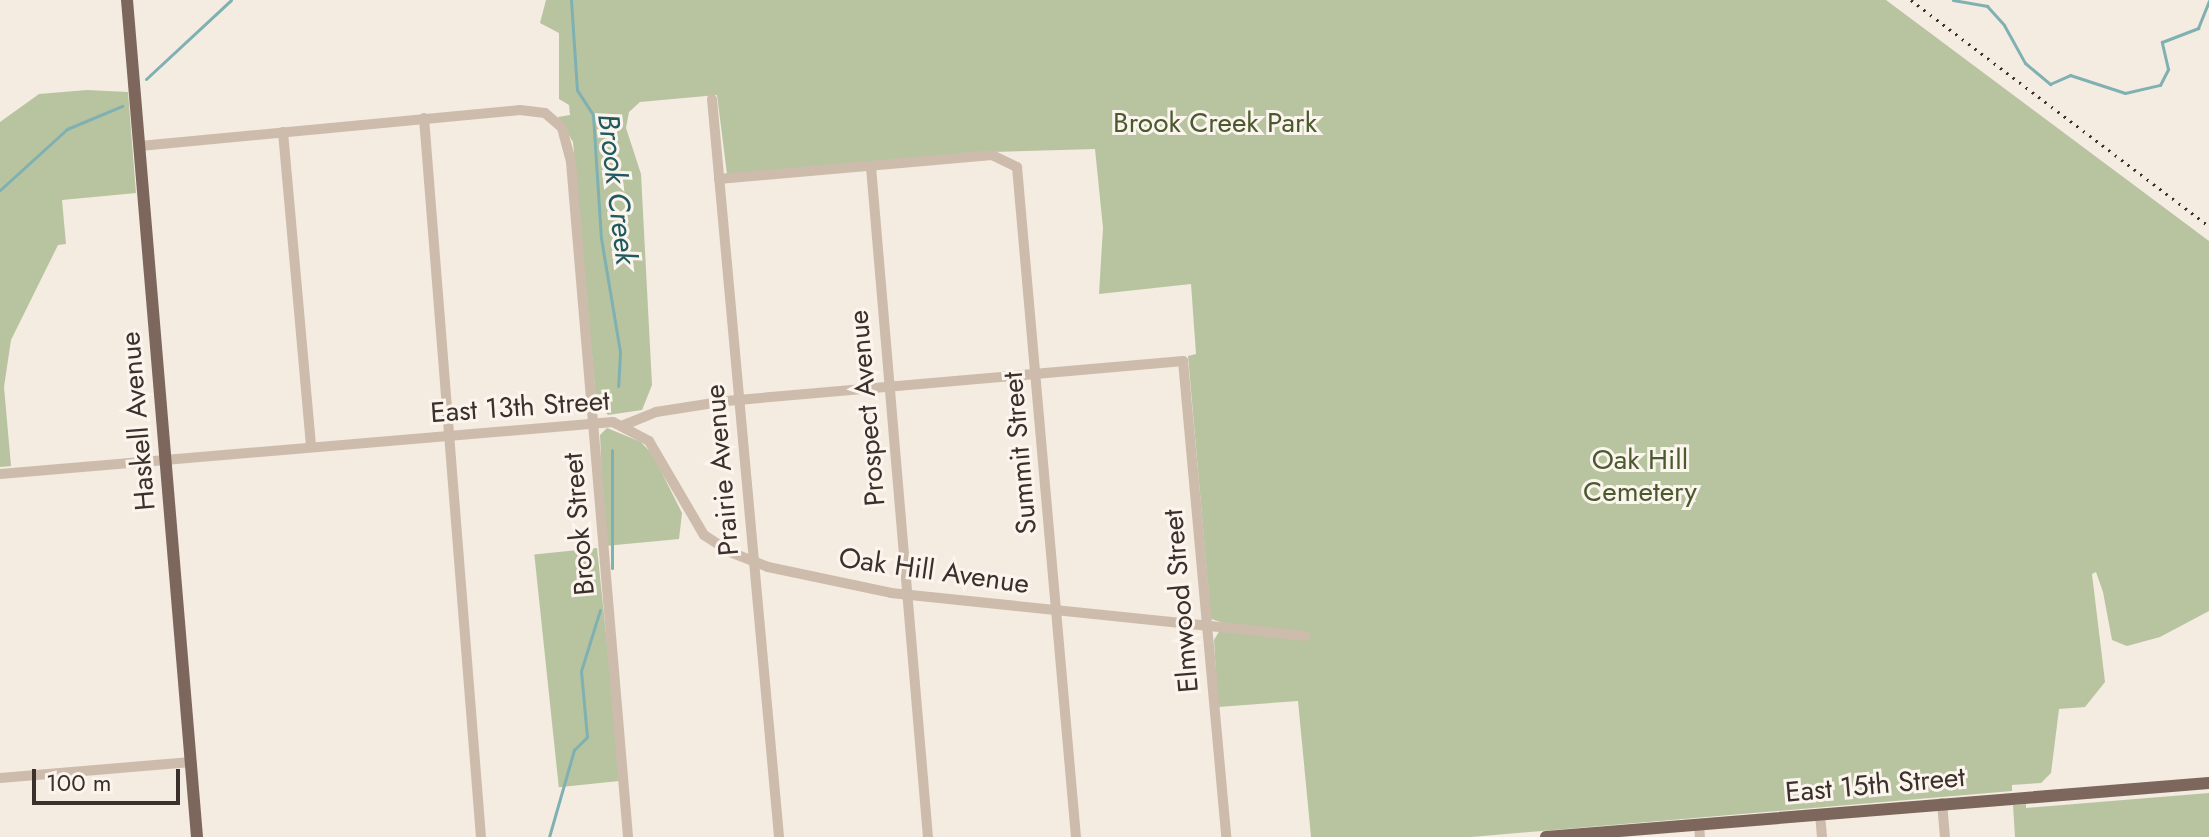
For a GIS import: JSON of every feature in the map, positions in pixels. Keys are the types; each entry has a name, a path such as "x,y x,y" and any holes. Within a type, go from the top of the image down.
{"main road":[{"name":"Haskell Avenue","path":"127,0 197,837"},
{"name":"East 15th Street","path":"1546,837 1700,830 1820,814 2209,783"}],"street":[{"name":"Prairie Avenue","path":"712,99 779,837"},
{"name":"Brook Street","path":"424,118 520,110 552,117 569,140 628,837"},
{"path":"140,146 424,118 481,837"},
{"path":"283,132 311,447"},
{"name":"Summit Street","path":"871,167 992,155 1013,162 1021,179 1076,837"},
{"path":"719,179 871,167"},
{"name":"Prospect Avenue","path":"871,167 928,837"},
{"name":"East 13th Street","path":"0,474 594,423 624,425 656,412 738,400 1183,361"},
{"name":"Elmwood Street","path":"1183,361 1226,837"},
{"name":"Oak Hill Avenue","path":"624,425 640,432 656,451 704,535 754,562 908,595 1305,636"},
{"path":"0,778 191,762"},
{"path":"1942,803 1945,837"},
{"path":"1820,814 1822,837"}],"green space":[{"name":"Oak Hill Cemetery","path":"546,0 1886,0 2209,241 2209,611 2160,637 2127,646 2112,640 2103,592 2096,572 2092,574 2105,682 2085,707 2059,709 2051,773 2041,783 2012,785 2012,791 1471,837 1311,837 1298,701 1218,707 1214,640 1224,623 1211,619 1188,356 1196,354 1191,284 1099,294 1103,228 1095,149 991,152 727,174 717,95 640,102 629,112 626,128 641,174 652,385 642,410 608,415 596,401 573,142 558,117 570,115 569,105 559,99 559,33 540,23"},
{"path":"87,90 128,92 136,193 62,200 66,244 58,245 11,340 4,387 11,466 0,467 0,122 39,94"},
{"path":"607,428 641,442 653,455 682,513 679,539 605,546 600,435"},
{"path":"597,548 621,781 559,787 534,555"},
{"path":"2209,793 2209,837 2015,837 2013,805 2026,804 2026,808"}],"waterway":[{"path":"146,79 231,0"},
{"name":"Brook Creek","path":"571,0 577,90 593,115 601,238 620,352 618,386"},
{"path":"1953,0 1987,6 2004,25 2025,63 2050,84 2070,75 2125,93 2160,85 2168,69 2162,42 2198,28 2209,1"},
{"path":"0,190 67,129 122,106"},
{"name":"Brook Creek","path":"612,450 612,568"},
{"name":"Brook Creek","path":"549,837 574,750 587,737 581,671 600,610"}],"railway":[{"path":"1911,0 2209,226"}],"park label":[{"name":"Brook Creek Park","path":"1215,123"}]}
